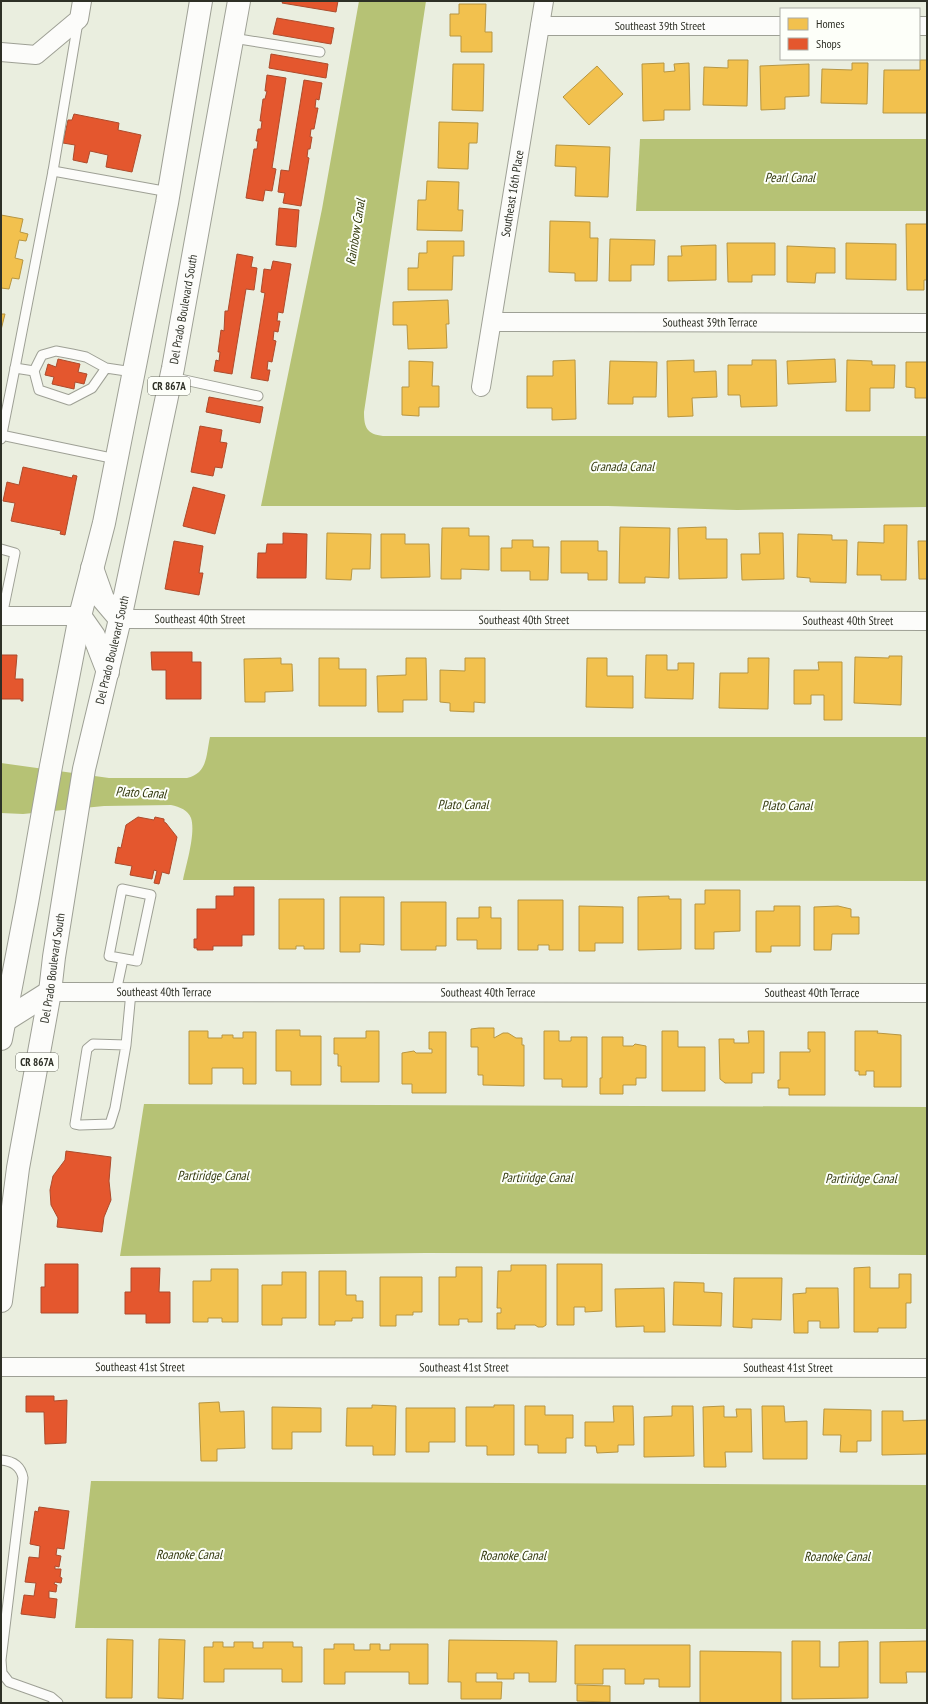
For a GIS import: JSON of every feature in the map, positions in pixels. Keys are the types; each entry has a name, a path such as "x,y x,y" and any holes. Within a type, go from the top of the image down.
{"main road":[{"name":"CR 867A","path":"2,1027 6,989 80,616 104,523 168,192 201,1"},
{"name":"Del Prado Boulevard South","path":"1,1301 18,1168 50,992 84,769 120,619 171,377 239,1"},
{"path":"92,568 103,599 120,619"},
{"path":"80,616 94,636 108,672"},
{"path":"6,989 50,992"},
{"path":"2,1027 50,992"}],"street":[{"path":"1,52 36,55 79,19 82,1"},
{"name":"Southeast 16th Place","path":"481,387 493,322 506,226 544,1"},
{"name":"Southeast 39th Street","path":"540,26 780,26"},
{"name":"Southeast 39th Terrace","path":"493,322 927,323"},
{"path":"1,616 80,616"},
{"name":"Southeast 40th Street","path":"120,619 927,621"},
{"name":"Southeast 40th Terrace","path":"50,992 927,993"},
{"name":"Southeast 41st Street","path":"1,1367 705,1369 927,1368"}],"lane":[{"path":"79,19 53,172 1,436 116,460"},
{"path":"233,38 320,52"},
{"path":"53,172 168,192"},
{"path":"106,368 92,388 69,400 39,390 34,371 42,355 56,351 86,357 106,368 133,372"},
{"path":"15,368 34,371"},
{"path":"171,377 258,396"},
{"path":"1,549 15,553 1,616"},
{"path":"122,889 151,895 137,962 123,958 109,956 122,889"},
{"path":"123,958 126,1045 115,1108 110,1124 75,1124 87,1049 93,1044 126,1045"},
{"path":"1,1460 14,1463 22,1471 24,1478 1,1660 2,1673 9,1682 51,1697 58,1703"}],"water":[{"path":"359,1 426,1 364,412 366,426 370,432 383,436 927,436 927,507 737,510 608,506 261,506 322,209"},
{"name":"Pearl Canal","path":"640,139 927,139 927,211 636,211"},
{"name":"Plato Canal","path":"210,737 927,737 927,881 183,880 191,840 192,824 188,813 178,807 171,805 104,806 23,814 1,813 1,763 109,778 187,778 194,776 202,768 207,757"},
{"name":"Partiridge Canal","path":"144,1104 927,1107 927,1255 426,1253 120,1256"},
{"name":"Roanoke Canal","path":"91,1481 927,1485 927,1629 75,1628"}],"building: Homes":[{"path":"459,4 486,4 485,32 492,32 492,52 461,52 461,36 450,36 450,14 459,14"},
{"path":"728,60 748,60 747,106 703,105 704,67 728,68"},
{"path":"920,60 927,60 927,113 883,113 884,70 920,70"},
{"path":"664,63 664,72 675,71 674,64 689,63 690,110 664,110 664,120 643,121 642,64"},
{"path":"852,63 868,63 867,104 821,103 822,69 852,70"},
{"path":"453,64 484,64 483,111 452,110"},
{"path":"809,64 809,96 785,97 785,109 761,110 760,66"},
{"path":"597,66 623,94 589,125 563,97"},
{"path":"439,122 478,123 477,143 469,143 468,169 438,168"},
{"path":"556,145 610,147 608,197 575,196 576,167 555,166"},
{"path":"427,181 459,182 458,210 463,210 462,231 417,230 418,200 426,200"},
{"path":"1,215 23,219 20,232 28,234 26,241 19,240 15,258 23,260 19,279 12,278 9,289 1,288"},
{"path":"550,221 590,222 590,238 598,238 597,281 575,281 575,273 549,272"},
{"path":"906,224 927,224 927,280 924,280 924,290 907,290"},
{"path":"610,239 655,240 654,265 631,265 631,281 609,281"},
{"path":"427,241 464,241 464,256 453,256 452,290 408,290 408,268 418,268 419,253 427,253"},
{"path":"727,243 775,243 775,275 752,275 752,282 728,282"},
{"path":"846,243 896,244 896,280 846,279"},
{"path":"716,245 716,280 668,281 668,256 682,256 681,246"},
{"path":"787,246 835,248 835,273 816,273 815,283 787,282"},
{"path":"448,300 449,324 446,324 447,348 408,349 407,325 393,325 393,302"},
{"path":"1,314 5,314 1,330"},
{"path":"835,359 836,382 788,384 787,361"},
{"path":"575,360 576,419 552,420 552,408 527,408 527,376 553,376 553,361"},
{"path":"694,360 694,372 716,371 717,397 692,398 693,416 668,417 667,361"},
{"path":"752,360 776,360 777,406 741,407 740,395 728,395 728,365 752,365"},
{"path":"847,360 872,361 872,365 895,365 894,388 870,388 870,411 846,411"},
{"path":"409,361 433,362 432,386 439,386 439,407 419,407 419,416 402,415 402,387 409,387"},
{"path":"610,361 657,362 656,397 633,397 633,404 608,404"},
{"path":"906,362 927,362 927,398 915,398 915,388 906,387"},
{"path":"884,525 907,525 906,580 881,580 881,575 857,575 858,542 884,543"},
{"path":"620,527 670,528 669,578 645,577 645,583 619,583"},
{"path":"706,527 706,539 727,539 727,578 679,579 678,528"},
{"path":"442,528 469,528 469,536 489,536 489,570 461,569 461,579 441,579"},
{"path":"327,533 371,534 370,569 352,569 351,580 326,579"},
{"path":"759,533 783,533 784,579 742,580 741,554 760,554"},
{"path":"381,534 405,534 405,544 429,544 430,577 381,578"},
{"path":"798,534 832,535 832,540 847,540 846,583 810,582 810,578 797,577"},
{"path":"512,540 533,540 533,547 549,547 548,580 530,580 530,571 501,571 501,548 512,548"},
{"path":"561,541 598,541 598,551 607,551 607,580 588,580 588,573 561,573"},
{"path":"918,541 927,541 927,579 919,579"},
{"path":"646,655 667,655 667,670 678,670 678,663 694,663 693,699 645,698"},
{"path":"889,656 902,656 901,705 854,703 855,657 889,658"},
{"path":"281,658 281,664 292,664 293,691 265,692 265,702 245,702 244,659"},
{"path":"319,658 339,658 339,669 366,669 366,706 319,706"},
{"path":"406,658 426,658 427,700 403,700 403,712 378,712 377,676 406,675"},
{"path":"465,658 485,658 485,703 474,702 474,712 450,711 450,703 440,702 440,670 465,671"},
{"path":"587,658 607,658 607,676 633,676 633,708 586,707"},
{"path":"748,658 769,658 768,709 719,708 720,673 748,673"},
{"path":"818,662 842,662 842,720 824,720 824,695 811,695 811,704 794,704 794,670 819,670"},
{"path":"705,890 740,890 740,931 714,932 714,949 695,949 695,904 705,904"},
{"path":"669,896 669,899 681,899 681,949 638,950 638,897"},
{"path":"340,897 384,897 384,945 360,944 360,952 340,952"},
{"path":"279,899 324,899 324,949 304,949 304,946 296,946 296,949 279,949"},
{"path":"518,900 563,900 563,950 549,950 549,945 538,945 538,950 518,950"},
{"path":"401,902 446,902 446,946 436,946 436,950 401,950"},
{"path":"579,906 623,907 623,943 595,943 595,951 579,951"},
{"path":"774,906 800,906 800,946 771,946 771,952 756,952 756,911 774,911"},
{"path":"838,906 851,909 851,917 859,917 859,934 832,934 831,950 814,950 814,907"},
{"path":"479,907 491,907 491,918 501,918 501,949 477,949 477,940 457,940 457,918 479,918"},
{"path":"494,1028 494,1038 503,1033 508,1033 516,1038 522,1038 522,1045 524,1045 524,1086 483,1085 483,1075 478,1075 478,1047 471,1047 471,1029"},
{"path":"276,1030 300,1030 300,1036 321,1036 321,1085 291,1085 291,1071 276,1071"},
{"path":"189,1031 208,1031 208,1038 222,1038 222,1035 233,1035 233,1038 243,1038 243,1032 256,1032 256,1084 243,1084 243,1068 212,1068 212,1084 189,1084"},
{"path":"366,1031 379,1031 379,1082 341,1082 341,1066 338,1066 338,1054 334,1054 334,1038 366,1038"},
{"path":"544,1031 559,1031 559,1041 571,1041 571,1037 587,1037 587,1087 562,1087 562,1079 544,1079"},
{"path":"662,1031 678,1031 678,1047 705,1047 705,1091 662,1091"},
{"path":"748,1031 764,1031 764,1073 752,1073 752,1083 725,1083 720,1079 719,1039 734,1039 734,1043 749,1043"},
{"path":"855,1031 878,1031 877,1033 901,1035 901,1087 874,1087 874,1071 866,1071 866,1075 859,1075 859,1071 855,1071"},
{"path":"429,1032 446,1032 446,1093 412,1093 412,1084 402,1084 402,1053 414,1051 416,1053 432,1053 432,1049 429,1049"},
{"path":"808,1032 825,1032 825,1095 789,1095 789,1088 778,1088 778,1080 780,1080 780,1052 810,1052 810,1049 808,1049"},
{"path":"602,1037 623,1037 623,1046 633,1046 635,1044 646,1046 646,1078 636,1078 636,1085 623,1085 623,1094 600,1094 600,1078 602,1078"},
{"path":"557,1264 602,1264 602,1311 585,1312 585,1307 574,1307 574,1325 557,1325"},
{"path":"511,1265 546,1265 546,1325 543,1327 538,1327 535,1325 515,1325 515,1329 497,1329 497,1313 501,1313 501,1308 497,1308 498,1271 511,1271"},
{"path":"456,1267 482,1267 482,1322 468,1322 468,1319 459,1319 459,1325 439,1325 439,1277 456,1277"},
{"path":"870,1267 870,1288 899,1288 899,1274 911,1274 911,1303 906,1303 906,1328 878,1328 878,1332 854,1332 854,1268"},
{"path":"211,1269 238,1269 238,1322 222,1322 222,1318 208,1318 208,1322 193,1322 193,1281 211,1281"},
{"path":"319,1271 346,1271 346,1295 356,1295 356,1301 363,1301 363,1318 352,1318 352,1321 335,1321 335,1325 319,1325"},
{"path":"282,1272 306,1272 306,1318 282,1318 282,1325 262,1325 262,1285 282,1285"},
{"path":"380,1277 422,1277 422,1312 413,1312 413,1315 396,1315 396,1326 380,1326"},
{"path":"734,1278 782,1278 781,1320 752,1319 752,1328 733,1327"},
{"path":"674,1282 704,1283 704,1292 722,1293 721,1326 673,1325"},
{"path":"664,1288 665,1332 644,1332 644,1326 616,1327 615,1289"},
{"path":"806,1288 838,1288 839,1328 820,1328 820,1321 808,1321 808,1333 794,1333 793,1294 806,1293"},
{"path":"219,1402 220,1412 244,1411 245,1448 217,1449 217,1461 201,1461 199,1403"},
{"path":"372,1405 396,1406 395,1455 373,1455 373,1446 346,1446 347,1408 372,1408"},
{"path":"494,1405 514,1405 514,1455 487,1455 487,1446 466,1446 466,1407 494,1407"},
{"path":"525,1406 545,1406 545,1415 573,1415 573,1438 566,1438 566,1453 538,1453 538,1445 525,1445"},
{"path":"613,1406 633,1406 634,1445 618,1445 618,1452 597,1453 596,1446 585,1446 585,1422 614,1422"},
{"path":"672,1406 693,1406 694,1456 644,1457 644,1417 672,1416"},
{"path":"724,1406 724,1417 737,1417 736,1409 751,1409 752,1452 725,1452 726,1467 704,1467 703,1407"},
{"path":"762,1406 784,1406 785,1422 807,1421 807,1459 763,1459"},
{"path":"272,1407 321,1408 321,1432 292,1432 292,1449 272,1449"},
{"path":"406,1408 455,1408 455,1442 429,1442 429,1452 406,1452"},
{"path":"824,1409 871,1410 871,1441 857,1441 857,1452 840,1452 841,1435 823,1435"},
{"path":"882,1411 903,1411 903,1421 927,1420 927,1454 882,1455"},
{"path":"107,1639 133,1640 132,1698 106,1698"},
{"path":"159,1639 185,1640 183,1699 158,1698"},
{"path":"449,1640 557,1641 556,1682 529,1682 529,1673 514,1673 514,1679 497,1679 497,1673 476,1673 476,1682 502,1682 501,1699 461,1699 461,1682 448,1682"},
{"path":"792,1641 820,1641 820,1667 839,1667 839,1642 868,1641 868,1698 792,1699"},
{"path":"927,1641 927,1672 906,1672 907,1683 880,1683 880,1642"},
{"path":"213,1642 223,1642 223,1647 234,1647 234,1642 253,1642 253,1648 263,1648 263,1642 293,1642 293,1647 302,1647 302,1682 282,1682 282,1669 224,1669 224,1682 204,1682 204,1647 213,1647"},
{"path":"334,1644 354,1644 354,1650 370,1650 370,1644 380,1644 380,1650 390,1650 390,1644 428,1644 428,1684 409,1684 409,1672 345,1672 345,1684 324,1684 324,1649 334,1649"},
{"path":"575,1645 690,1645 690,1687 659,1687 659,1679 644,1679 644,1684 625,1684 625,1669 603,1669 603,1684 575,1684"},
{"path":"700,1651 781,1652 781,1703 700,1703"},
{"path":"577,1685 610,1686 610,1702 577,1701"}],"building: Shops":[{"path":"283,1 338,1 336,12 282,3"},
{"path":"277,18 334,28 331,44 273,34"},
{"path":"271,54 328,64 326,78 269,68"},
{"path":"267,75 286,78 272,168 276,169 272,191 265,190 263,201 246,198 254,149 257,149 258,141 256,141 258,129 261,129 262,121 260,121 263,99 265,99 267,91 265,91"},
{"path":"304,80 322,83 319,100 316,99 315,108 318,108 314,129 311,129 310,137 312,137 310,149 308,149 307,157 309,158 301,206 283,203 285,193 278,192 281,170 289,171"},
{"path":"74,114 119,123 118,130 141,135 132,172 106,167 108,155 90,151 87,163 73,160 75,145 63,143 68,120 72,120"},
{"path":"279,208 299,210 296,247 276,245"},
{"path":"237,254 253,257 251,267 257,268 254,290 246,289 232,374 214,371 216,360 219,361 220,352 218,352 221,330 224,331 225,311 228,311"},
{"path":"273,261 291,264 283,313 278,312 277,321 280,321 278,332 274,331 273,340 276,341 272,362 268,361 267,370 270,370 268,381 251,378 265,293 261,292 264,269 271,270"},
{"path":"58,359 80,364 78,372 87,374 84,384 75,382 74,389 52,384 54,377 45,375 48,364 56,367"},
{"path":"209,397 263,407 260,423 206,412"},
{"path":"200,426 222,430 220,442 227,443 222,468 215,467 213,476 191,472"},
{"path":"23,467 72,478 73,475 77,476 65,535 60,534 61,531 11,521 15,503 3,501 7,482 19,485"},
{"path":"193,487 225,495 215,534 183,526"},
{"path":"283,533 307,534 306,578 257,578 258,553 266,553 267,544 283,544"},
{"path":"174,541 203,546 199,573 203,573 199,595 165,589"},
{"path":"151,652 192,652 192,662 201,662 201,699 166,699 166,670 152,670"},
{"path":"1,655 17,655 15,679 23,679 23,701 21,701 21,699 1,699"},
{"path":"138,817 154,820 155,817 164,819 164,822 177,837 169,874 162,872 159,884 154,883 157,871 154,870 152,879 130,875 132,866 115,863 118,847 121,848 126,825"},
{"path":"234,887 254,887 254,935 242,935 242,946 213,946 213,950 197,950 197,948 194,948 194,939 197,939 197,909 216,909 216,896 234,896"},
{"path":"66,1151 111,1157 109,1181 111,1200 104,1217 102,1232 57,1227 58,1218 51,1205 50,1190 53,1176 65,1160"},
{"path":"45,1264 78,1264 78,1313 41,1313 41,1287 45,1287"},
{"path":"131,1268 160,1268 159,1292 170,1292 170,1323 146,1323 146,1314 125,1314 125,1292 131,1292"},
{"path":"26,1396 54,1396 54,1401 67,1400 66,1443 45,1444 44,1412 26,1412"},
{"path":"39,1507 69,1511 64,1549 57,1548 56,1555 61,1556 59,1567 55,1566 55,1569 61,1569 61,1583 55,1582 54,1584 57,1585 56,1592 49,1591 49,1598 57,1599 55,1618 21,1614 24,1595 34,1596 36,1583 25,1582 29,1557 39,1558 40,1546 30,1544 35,1511 38,1512"}],"water label":[{"name":"Rainbow Canal","path":"355,232"},
{"name":"Granada Canal","path":"622,466"}]}
